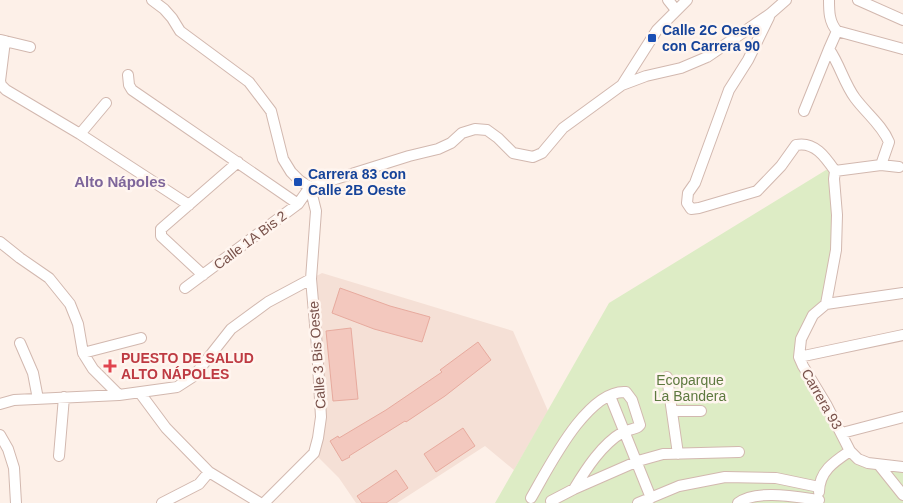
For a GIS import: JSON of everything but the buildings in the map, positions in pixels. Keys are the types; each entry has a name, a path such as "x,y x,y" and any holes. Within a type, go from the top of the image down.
{"street":[{"path":"152,0 164,8 180,31 249,82 271,111 283,159 291,172 310,187 409,156 438,149 451,143 462,133 475,129 487,130 513,153 534,157 542,153 563,128 622,85 646,76 681,68 707,57 770,14 786,0"},
{"path":"668,0 676,10"},
{"path":"622,85 657,30 687,0"},
{"path":"829,0 830,15 834,28 837,31 903,49"},
{"path":"858,0 903,20"},
{"path":"770,14 748,60 729,90 699,174 688,193 687,203 691,208 699,208 756,191 781,166 796,145 810,146 825,156 835,171 836,250 826,304 903,293"},
{"path":"804,111 837,31"},
{"path":"30,48 3,41 0,81 6,90 80,134 189,205"},
{"path":"829,49 855,98 886,134 889,142 881,165"},
{"path":"128,75 130,88 298,204"},
{"path":"80,134 106,103"},
{"path":"203,275 161,236 160,232 161,229 238,162"},
{"path":"835,171 881,165 899,167"},
{"name":"Calle 1A Bis 2","path":"185,288 298,204 310,187"},
{"name":"Calle 3 Bis Oeste","path":"262,503 314,453 318,438 321,417 311,279 316,211 310,187"},
{"path":"0,242 49,278 70,304 78,324 83,354 93,369 119,395"},
{"path":"0,404 14,400 119,395 178,387 194,376 231,329 268,302 311,279"},
{"name":"Carrera 93","path":"826,304 813,315 800,339 799,357 850,450"},
{"path":"799,357 903,335"},
{"path":"83,354 141,338"},
{"path":"20,343 33,373 38,399"},
{"path":"667,377 678,454"},
{"path":"531,498 572,429 584,416 610,396 626,392 632,400 640,425 624,432 607,444 582,475 574,489"},
{"path":"140,393 166,428 209,472 262,503"},
{"path":"610,396 638,461 651,498"},
{"path":"59,456 64,397"},
{"path":"672,412 701,411"},
{"path":"842,433 903,417"},
{"path":"0,435 8,449 14,468 16,503"},
{"path":"738,503 742,499 755,496 775,495 819,501 819,487 824,472 833,462 850,450 858,459 868,463 903,467"},
{"path":"551,501 638,461 663,454 739,452"},
{"path":"879,464 903,496 900,503"},
{"path":"162,503 199,484 209,472"},
{"path":"638,503 679,486 725,477 776,478 819,487"}],"shaded area":[{"path":"322,273 513,331 548,411 514,470 485,446 397,503 356,503 339,478 314,453 318,438 311,279"}],"green space":[{"name":"Ecoparque La Bandera","path":"826,170 835,171 837,215 826,304 813,315 799,357 858,459 903,467 903,503 495,503 609,303"}],"place":[{"name":"Calle 2C Oeste con Carrera 90","path":"652,38"},
{"name":"Carrera 83 con Calle 2B Oeste","path":"298,182"},
{"name":"PUESTO DE SALUD ALTO NÁPOLES","path":"110,366"}],"district":[{"name":"Alto Nápoles","path":"120,182"}]}
